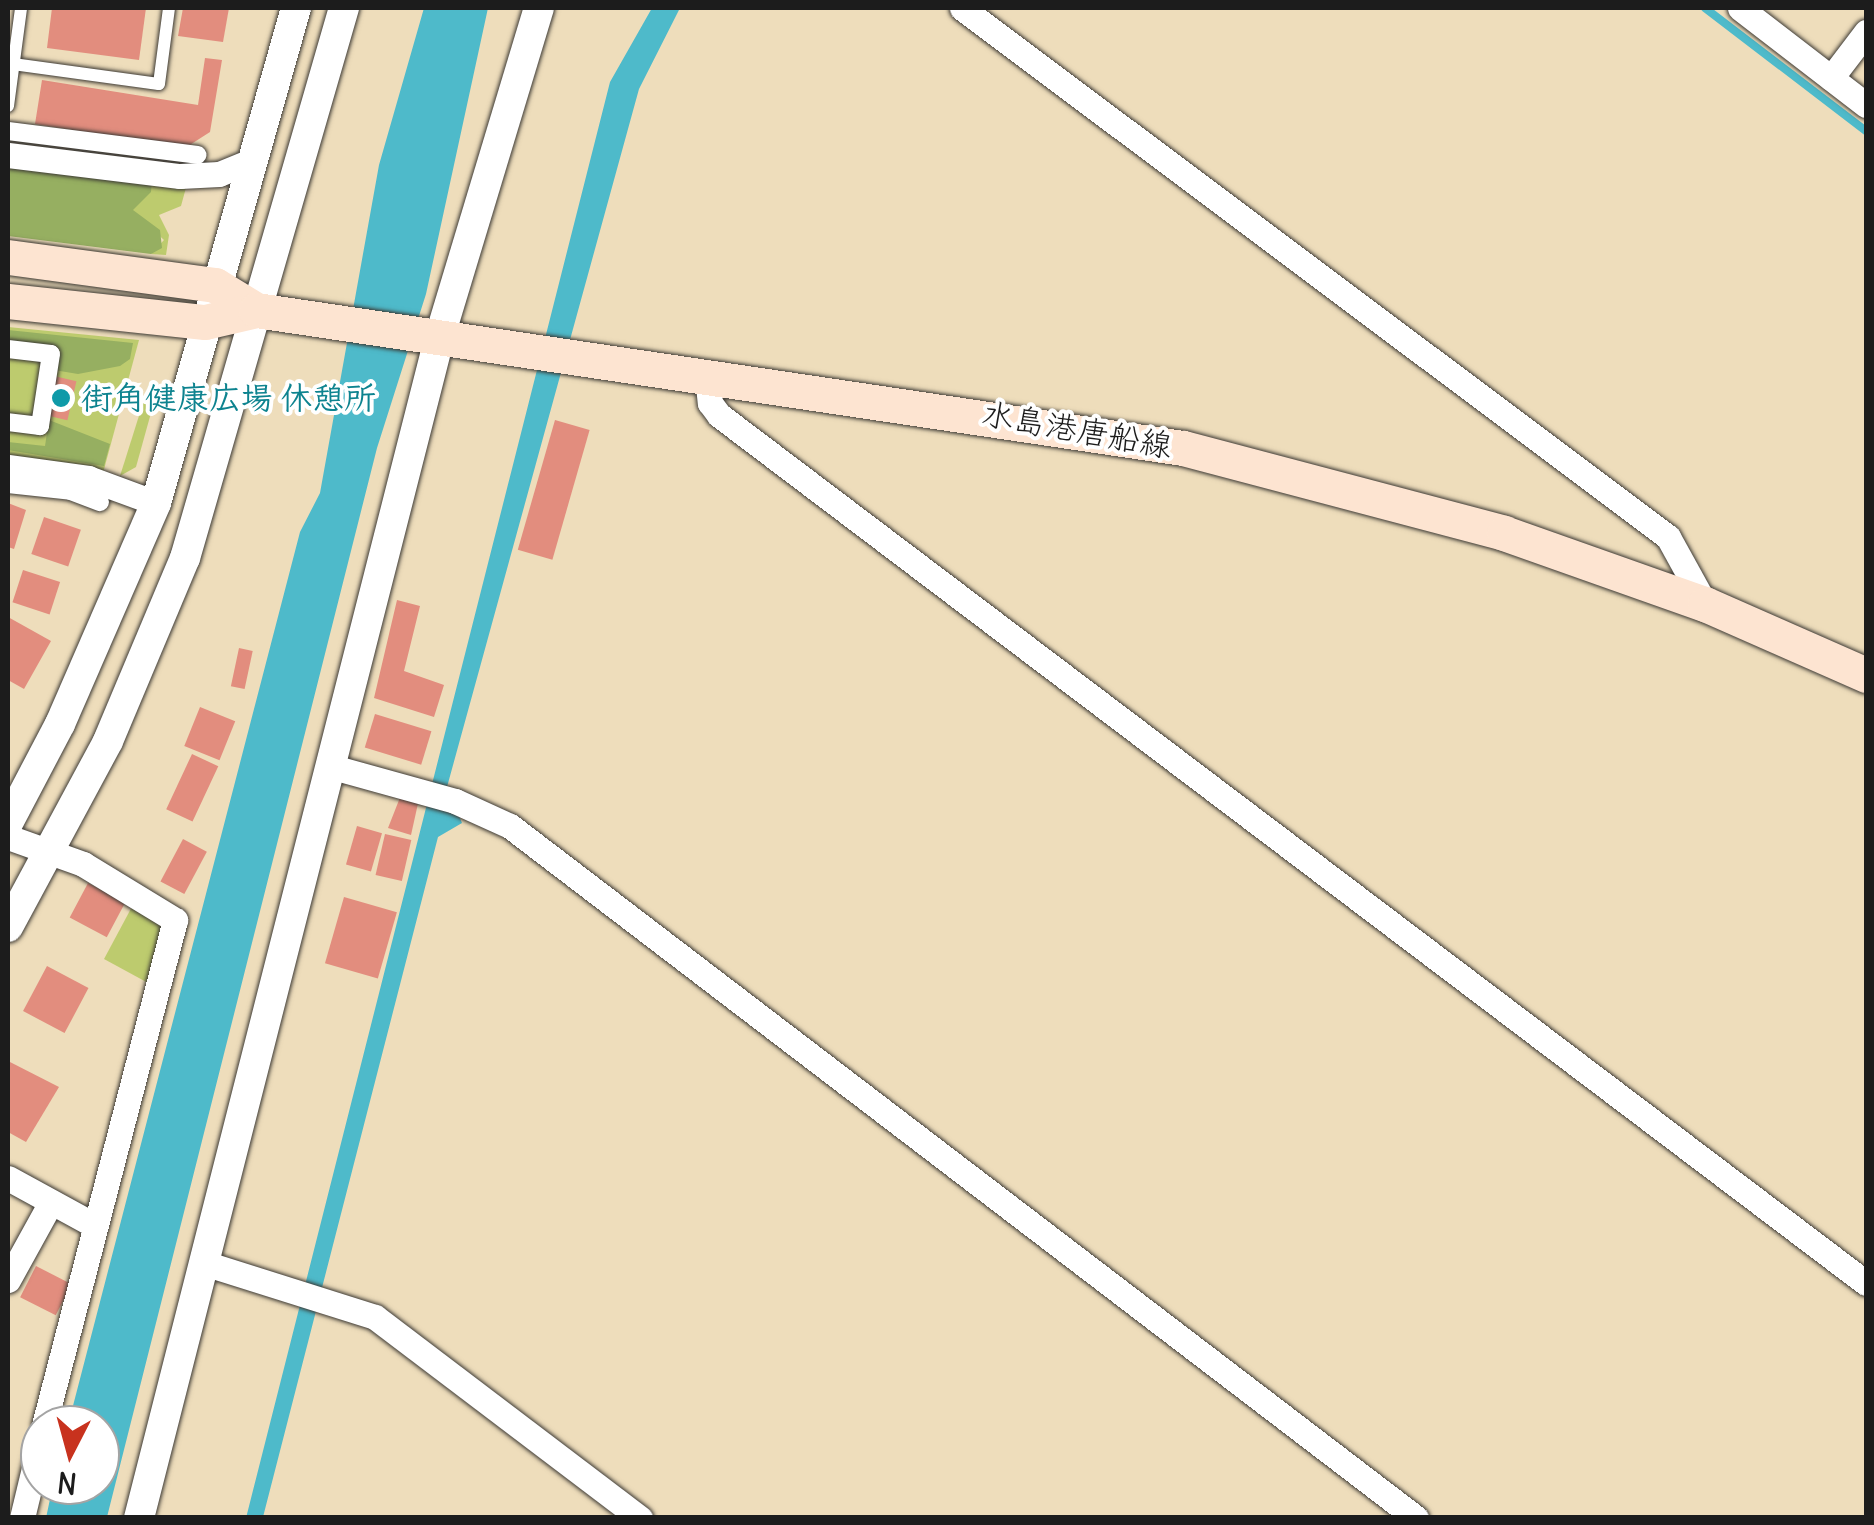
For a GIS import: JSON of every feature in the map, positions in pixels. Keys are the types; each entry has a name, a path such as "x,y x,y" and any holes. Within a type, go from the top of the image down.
{"main road":[{"name":"水島港唐船線","path":"8,257 215,286 256,310 1077,428 1282,470 1504,532 1706,604 1866,675"},
{"name":"水島港唐船線","path":"8,300 205,322 256,310"}],"street":[{"path":"8,822 60,724 156,502 296,8"},
{"path":"8,927 108,741 185,558 344,8"},
{"path":"139,1518 330,766 430,337 539,8"},
{"path":"962,8 1668,537 1706,604"},
{"path":"1740,8 1866,105"},
{"path":"1831,78 1866,32"},
{"path":"8,130 197,155"},
{"path":"8,155 180,176 219,174 251,161"},
{"path":"8,348 51,354 40,426 8,422"},
{"path":"707,376 710,403 720,416 1866,1283"},
{"path":"8,467 88,478 156,502"},
{"path":"8,484 71,491 100,502"},
{"path":"330,766 443,798 510,826 1416,1518"},
{"path":"8,837 83,864 175,920 49,1405"},
{"path":"8,1178 94,1225"},
{"path":"8,1280 51,1202"},
{"path":"204,1263 374,1317 640,1518"}],"lane":[{"path":"8,106 21,8"},
{"path":"13,64 159,84 169,8"}],"green space":[{"path":"31,162 152,179 151,192 133,210 160,230 162,248 151,254 8,236 8,168"},
{"path":"152,179 187,184 181,206 159,215 169,235 166,255 151,254 164,240 132,210 150,192"},
{"path":"8,327 139,340 103,473 8,460"},
{"path":"8,330 133,343 130,359 120,366 78,374 54,370 54,351 8,345"},
{"path":"149,384 159,384 136,467 120,476"},
{"path":"49,420 110,444 104,466 8,450 8,442 45,446"},
{"path":"134,903 162,920 150,984 104,959"}],"water":[{"path":"424,8 488,8 426,294 377,448 120,1466 120,1405 73,1405 300,532 320,493 379,165"},
{"path":"652,8 680,8 639,89 447,787 462,823 438,837 263,1517 246,1518 610,82"},
{"path":"49,1505 110,1505 107,1517 46,1518"}],"building":[{"path":"52,8 146,8 139,60 47,48"},
{"path":"183,8 229,8 223,42 178,36"},
{"path":"205,58 222,60 210,132 185,148 35,124 42,80 198,105"},
{"name":"街角健康広場 休憩所","path":"54,376 76,381 67,420 45,415"},
{"path":"555,420 590,430 552,560 518,550"},
{"path":"8,503 26,510 14,549 8,547"},
{"path":"44,517 81,530 68,567 31,554"},
{"path":"23,570 60,582 50,614 12,602"},
{"path":"397,600 420,606 404,671 444,685 434,717 374,698"},
{"path":"8,617 51,641 24,689 8,680"},
{"path":"239,648 253,651 245,689 231,686"},
{"path":"200,707 235,721 219,760 184,746"},
{"path":"375,714 431,731 421,765 365,747"},
{"path":"192,754 218,766 193,822 166,809"},
{"path":"401,795 419,799 411,835 388,828"},
{"path":"357,826 382,833 371,872 346,864"},
{"path":"385,834 411,840 402,881 376,875"},
{"path":"183,839 207,852 184,894 160,881"},
{"path":"88,883 125,903 107,937 70,917"},
{"path":"344,897 397,912 378,978 325,963"},
{"path":"47,966 88,988 65,1033 23,1011"},
{"path":"8,1061 59,1087 26,1142 8,1132"},
{"path":"36,1266 72,1284 56,1315 20,1297"}],"waterway":[{"path":"1705,8 1866,131"}],"place":[{"name":"街角健康広場 休憩所","path":"61,398"}]}
